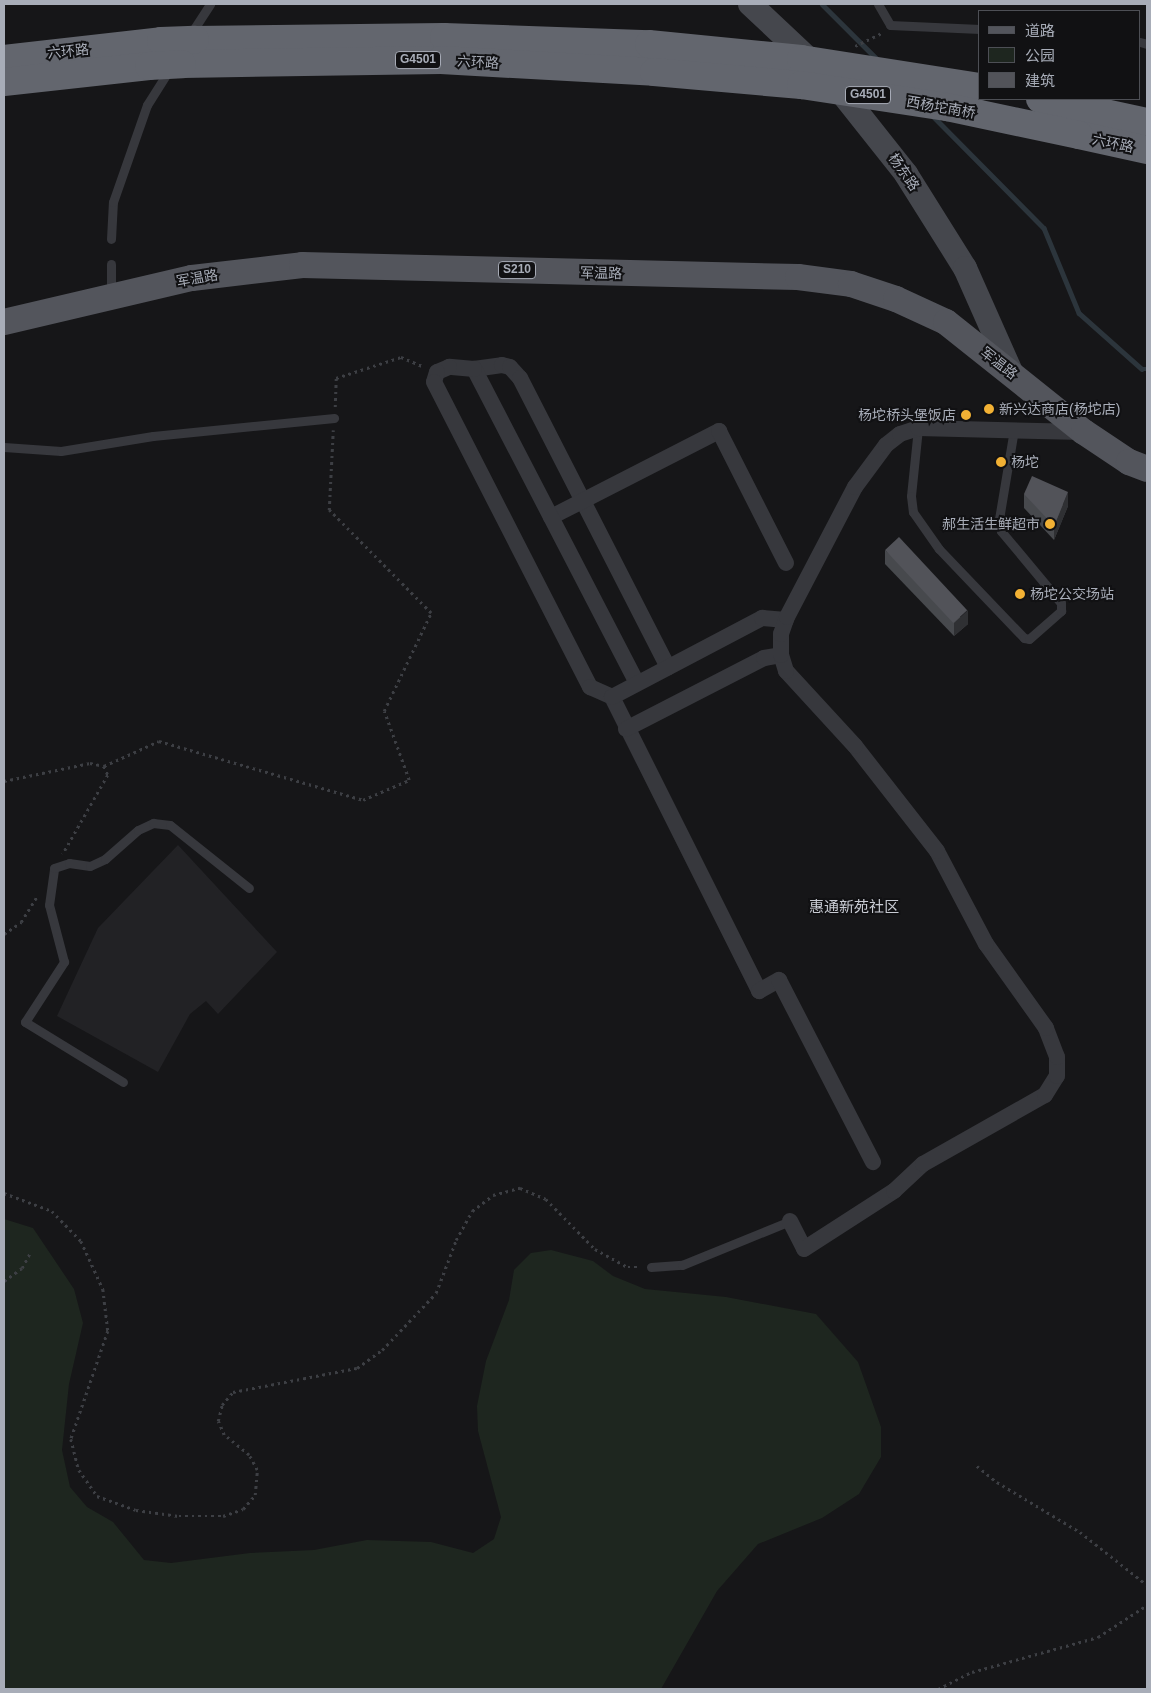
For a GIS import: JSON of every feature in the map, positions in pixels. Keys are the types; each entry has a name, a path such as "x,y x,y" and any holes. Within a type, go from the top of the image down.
{"highway":[{"name":"六环路","path":"4,58 161,41 195,40 444,37 649,44"},
{"name":"西杨坨南桥","path":"649,44 801,59 978,87"},
{"name":"六环路","path":"4,82 182,64 441,60 654,72"},
{"name":"西杨坨南桥","path":"654,72 801,85 947,107 1079,136"},
{"name":"六环路","path":"1044,100 1147,122"},
{"name":"六环路","path":"1079,136 1147,150"}],"main road":[{"name":"军温路","path":"4,322 192,278 302,265 798,278 851,284 896,298 946,322 1084,432 1129,462 1147,469"}],"street":[{"name":"杨东路","path":"750,4 834,83 906,174 965,268 1011,372"},
{"path":"668,667 520,378 510,367 502,365 474,369 449,367 437,372 434,382 590,687 612,697 626,729 759,991 779,980 873,1162"},
{"path":"474,369 637,683"},
{"path":"790,1221 804,1249 894,1191 923,1164 1045,1095 1056,1076 1057,1057 1046,1028 986,944 937,851 862,754 786,670 781,655 781,634 786,620 855,487 886,445 900,434 918,428 1084,432"},
{"path":"550,517 719,432 786,563"},
{"path":"612,697 762,618 786,620"},
{"path":"626,729 764,658 781,655"}],"lane":[{"path":"111,239 113,202 147,105 210,4"},
{"path":"878,4 890,25 978,29"},
{"path":"111,264 111,298"},
{"path":"4,447 61,451 153,436 334,418"},
{"path":"918,428 911,496 913,512 939,548 1024,638 1029,640 1061,611 1061,603 1001,532 999,519 1014,429"},
{"path":"123,1082 25,1022 64,962 49,905 54,868 69,863 90,866 105,859 138,830 153,823 170,826 249,888"},
{"path":"652,1267 682,1265 790,1221"}],"path":[{"path":"848,49 889,30"},
{"path":"4,781 90,763 104,766 159,741 363,800 409,780 384,711 431,613 329,510 336,378 401,357 437,372"},
{"path":"4,934 21,922 54,868 108,775 104,766"},
{"path":"4,1193 52,1211 81,1241 103,1289 108,1331 71,1439 79,1470 97,1496 136,1510 179,1516 222,1516 243,1510 255,1495 257,1470 249,1455 224,1435 218,1421 222,1405 232,1392 357,1368 382,1350 436,1293 456,1240 472,1211 493,1195 520,1188 546,1199 595,1248 628,1268 652,1267"},
{"path":"4,1281 22,1268 30,1253"},
{"path":"978,1466 997,1482 1080,1532 1147,1584"},
{"path":"938,1689 972,1672 1098,1636 1147,1605"}],"shaded area":[{"path":"178,845 277,952 218,1014 206,1001 190,1014 158,1072 57,1016 98,928"}],"green space":[{"path":"4,1219 33,1228 74,1289 83,1323 69,1384 62,1450 70,1487 87,1507 113,1522 144,1560 171,1563 250,1553 314,1550 367,1540 431,1542 473,1553 494,1539 501,1517 478,1431 477,1406 486,1361 509,1300 514,1270 531,1253 551,1250 593,1261 613,1276 645,1289 726,1297 816,1314 858,1362 881,1427 881,1457 859,1494 822,1518 758,1544 717,1591 661,1689 4,1689"}],"building":[{"path":"1032,476 1068,492 1054,526 1024,494"},
{"path":"899,537 967,610 953,623 885,550"}],"waterway":[{"path":"822,4 878,60"},
{"path":"934,117 1044,228 1079,313 1142,369 1147,369"}],"place":[{"name":"新兴达商店(杨坨店)","path":"989,409"},
{"name":"杨坨桥头堡饭店","path":"966,415"},
{"name":"杨坨","path":"1001,462"},
{"name":"郝生活生鲜超市","path":"1050,524"},
{"name":"杨坨公交场站","path":"1020,594"}],"district":[{"name":"惠通新苑社区","path":"854,907"}]}
